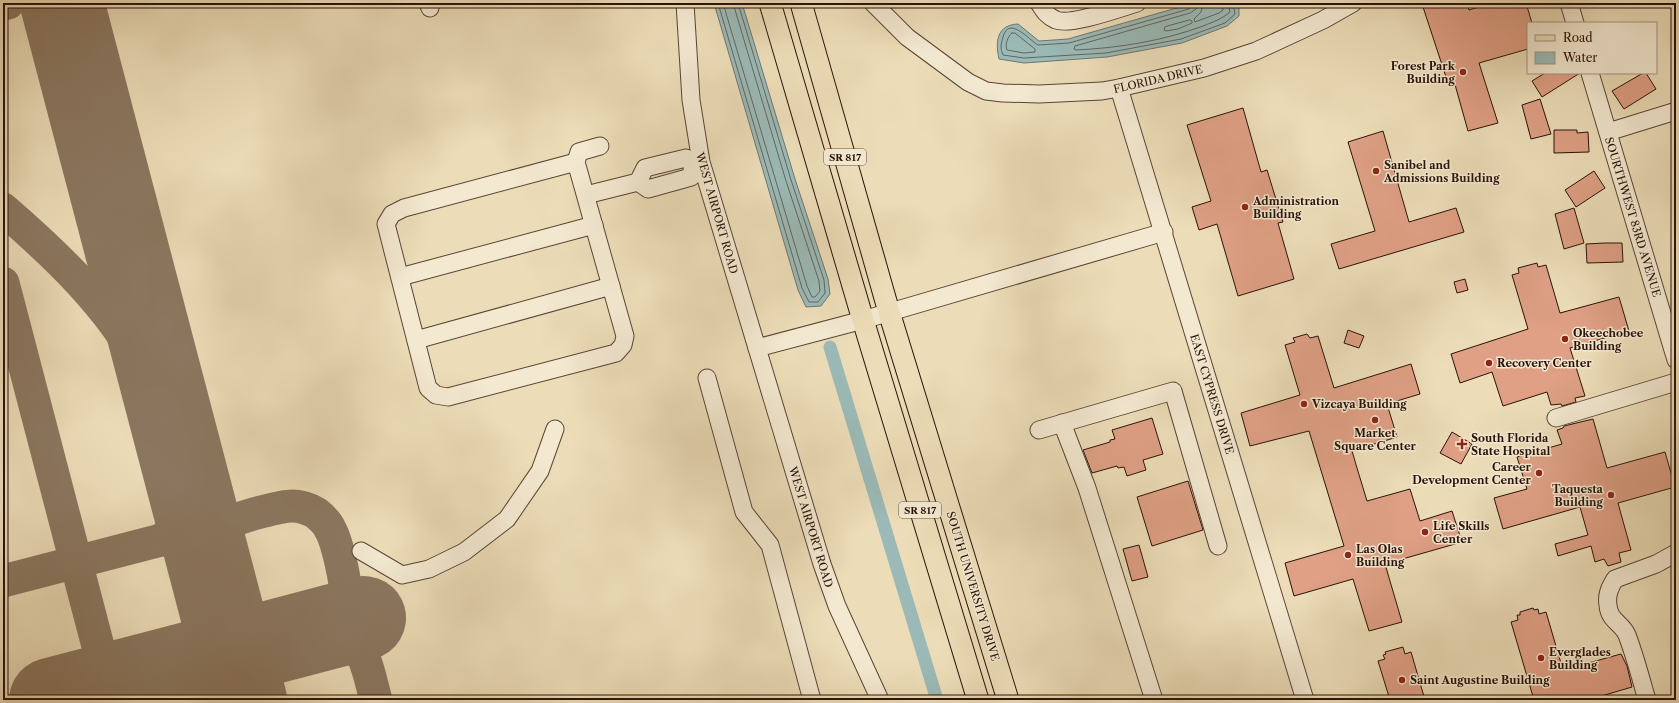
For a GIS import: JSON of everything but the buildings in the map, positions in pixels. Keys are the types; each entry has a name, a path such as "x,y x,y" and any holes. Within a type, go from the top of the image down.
{"main road":[{"name":"SR 817","path":"770,3 863,320 978,700"},
{"name":"SOUTH UNIVERSITY DRIVE","path":"801,3 889,312 1008,700"}],"street":[{"name":"WEST AIRPORT ROAD","path":"685,3 688,32 691,100 697,163 757,348 836,606 880,700"},
{"name":"FLORIDA DRIVE","path":"873,3 907,37 968,82 986,91 1003,94 1102,91 1204,68 1256,51 1323,20 1354,3"},
{"path":"1039,3 1046,15 1057,21 1072,22 1137,3"},
{"path":"1569,3 1575,22"},
{"name":"SOURTHWEST 83RD AVENUE","path":"1590,74 1676,360"},
{"name":"EAST CYPRESS DRIVE","path":"1119,88 1305,700"},
{"path":"1608,132 1676,111"},
{"path":"576,162 404,208 392,214 386,224 428,388 436,395 448,397 616,353 623,345 625,336 576,162 579,152 600,146"},
{"path":"586,195 638,182 645,168 686,158 697,163"},
{"path":"400,277 594,225"},
{"path":"757,348 863,320 1164,232"},
{"path":"416,340 611,286"},
{"path":"707,378 744,512 770,545 812,700"},
{"path":"1556,418 1676,382"},
{"path":"1039,430 1173,391 1218,546"},
{"path":"1062,423 1087,488 1154,700"},
{"path":"360,551 402,575 429,569 464,552 507,519 540,471 555,429"},
{"path":"1647,700 1626,633 1614,621 1609,613 1607,604 1608,591 1615,579 1656,564 1676,553"}],"water":[{"path":"714,3 742,3 795,179 828,279 830,294 821,306 806,307 798,290"},
{"path":"1194,3 1236,3 1239,7 1239,16 1227,26 1182,43 1107,57 1024,63 999,59 997,46 999,35 1006,27 1011,25 1018,24 1039,41 1068,39"}],"waterway":[{"path":"830,347 937,700"}],"taxiway":[{"path":"3,4 8,3"},
{"path":"48,3 65,12"},
{"path":"3,209 61,262 114,322 147,375 178,444"},
{"path":"3,283 99,650 98,664 94,676 85,686 73,694 85,695 99,700"},
{"path":"160,540 175,532 185,521 188,515 190,490"},
{"path":"209,564 215,538 221,530 233,521 287,506 302,507 316,513 327,524 336,543 346,594 345,600 338,614 332,621 320,629"},
{"path":"3,581 165,539 179,540 191,545 201,553 209,564"},
{"path":"320,629 335,631 346,636 355,643 366,663 376,700"}],"runway":[{"path":"62,3 245,700"},
{"path":"51,700 364,618"}],"place":[{"name":"Forest Park Building","path":"1463,72"},
{"name":"Sanibel and Admissions Building","path":"1376,171"},
{"name":"Administration Building","path":"1245,207"},
{"name":"Okeechobee Building","path":"1565,339"},
{"name":"Recovery Center","path":"1489,363"},
{"name":"Vizcaya Building","path":"1304,404"},
{"name":"Market Square Center","path":"1375,420"},
{"name":"South Florida State Hospital","path":"1462,444"},
{"name":"Career Development Center","path":"1539,473"},
{"name":"Taquesta Building","path":"1611,495"},
{"name":"Life Skills Center","path":"1425,532"},
{"name":"Las Olas Building","path":"1348,555"},
{"name":"Everglades Building","path":"1541,658"},
{"name":"Saint Augustine Building","path":"1402,680"}]}
